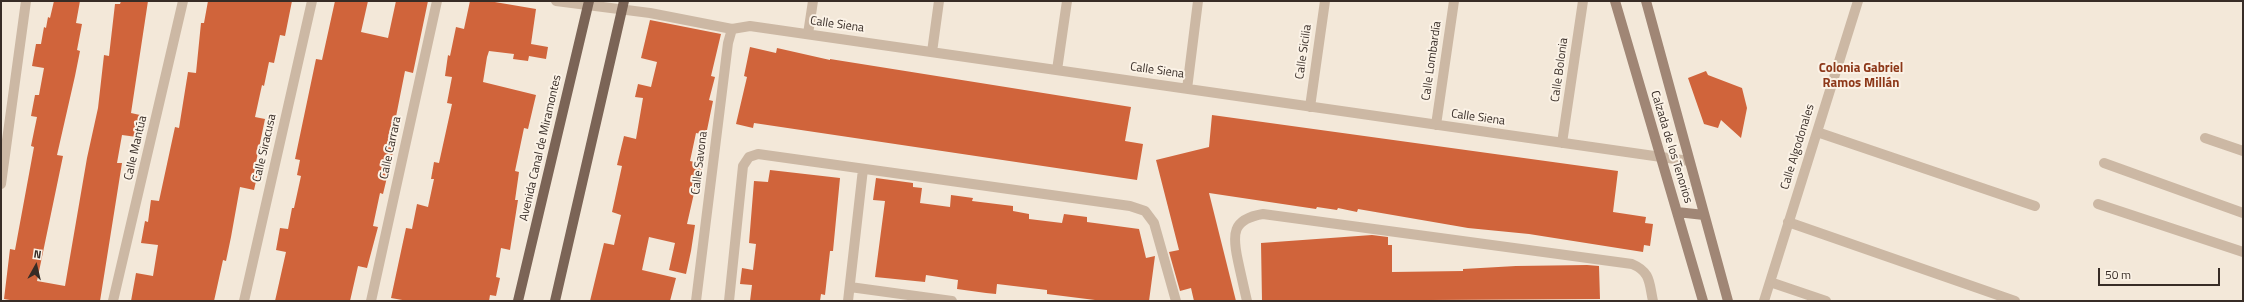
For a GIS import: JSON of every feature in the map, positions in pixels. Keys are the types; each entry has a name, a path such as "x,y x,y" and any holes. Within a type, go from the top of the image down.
{"main road":[{"name":"Avenida Canal de Miramontes","path":"518,301 589,3"},
{"path":"555,301 623,5"}],"street":[{"path":"1,184 5,126 26,1"},
{"name":"Calle Mantúa","path":"113,301 183,1"},
{"name":"Calle Siracusa","path":"244,301 312,1"},
{"name":"Calle Carrara","path":"371,301 437,1"},
{"name":"Calle Siena","path":"556,1 623,5 732,29 750,26 1689,160"},
{"path":"808,34 813,1"},
{"path":"932,52 939,1"},
{"path":"1057,70 1067,1"},
{"path":"1187,89 1198,1"},
{"name":"Calle Sicilia","path":"1310,107 1325,1"},
{"name":"Calle Lombardía","path":"1436,125 1454,1"},
{"name":"Calle Bolonia","path":"1562,143 1583,1"},
{"name":"Calzada de los Tenorios","path":"1615,1 1703,301"},
{"name":"Calzada de los Tenorios","path":"1646,1 1728,301"},
{"name":"Calle Algodonales","path":"1764,301 1858,1"},
{"name":"Calle Savona","path":"696,301 728,43 732,29"},
{"path":"1817,132 2035,206"},
{"path":"2205,138 2243,151"},
{"path":"728,301 743,166 749,157 758,154 1130,206 1145,211 1154,223 1176,301"},
{"path":"2104,163 2243,213"},
{"path":"848,301 863,169"},
{"path":"2098,204 2243,252"},
{"path":"1677,212 1704,215"},
{"path":"1247,301 1234,243 1235,231 1240,224 1250,216 1263,214 1632,264 1642,268 1648,276 1653,301"},
{"path":"1788,222 2015,301"},
{"path":"1770,282 1826,301"},
{"path":"850,287 952,301"}],"building":[{"path":"54,1 80,1 76,23 82,24 77,50 80,51 57,155 63,156 37,281 65,286 87,158 98,108 104,55 109,56 115,4 120,4 121,1 148,1 131,113 140,115 137,137 122,135 117,163 122,163 100,301 16,301 4,299 10,249 15,250 34,147 31,146 37,117 31,116 35,95 39,95 44,68 32,66 36,44 41,44 44,27 46,28 48,17 50,18"},
{"path":"208,1 292,1 285,36 280,35 274,63 269,62 255,117 265,119 255,167 259,168 254,190 240,187 226,261 223,260 214,301 131,301 136,273 153,276 158,245 141,243 145,221 148,222 151,200 159,201 175,127 179,128 188,72 196,73 201,23 204,23"},
{"path":"335,1 368,1 361,32 388,38 396,1 428,1 413,73 405,71 390,147 394,148 383,194 380,193 373,226 378,227 367,268 358,266 350,301 275,301 286,252 276,250 280,228 288,229 292,208 294,208 301,176 297,175 300,160 295,159 316,59 322,60"},
{"path":"470,1 489,1 536,9 531,44 548,47 546,59 529,56 528,61 513,59 514,54 489,51 487,57 483,82 536,95 528,129 524,128 515,171 519,172 515,200 518,200 510,250 501,248 496,277 500,278 496,296 490,295 489,301 408,301 391,298 406,228 412,229 417,204 428,207 434,179 431,179 434,162 439,163 452,104 447,103 452,77 445,76 448,55 450,56 456,27 464,29"},
{"path":"650,20 721,34 711,76 715,77 709,100 713,101 706,135 696,133 690,161 703,164 700,180 697,180 687,224 695,225 691,251 686,274 669,270 675,243 649,237 642,270 676,278 670,301 590,301 604,243 614,245 621,215 612,212 622,166 617,165 624,136 636,139 643,98 635,97 638,84 651,87 657,62 641,58"},
{"path":"750,47 776,53 777,48 830,60 1131,107 1125,141 1143,144 1137,180 754,123 753,128 736,124 747,77 744,76"},
{"path":"1706,71 1708,75 1742,88 1747,108 1741,138 1721,120 1718,128 1704,124 1688,78"},
{"path":"1212,115 1618,171 1613,212 1646,217 1645,223 1653,224 1650,246 1644,245 1643,252 1529,234 1468,228 1358,209 1357,212 1338,208 1337,210 1317,207 1316,209 1209,193 1236,301 1194,301 1191,288 1180,291 1169,252 1179,250 1156,160 1209,147"},
{"path":"770,170 840,178 833,251 830,251 825,295 821,294 820,301 750,301 752,285 740,284 742,268 753,270 756,244 749,243 754,181 768,182"},
{"path":"876,178 913,183 913,187 922,188 920,203 950,207 951,195 973,198 972,201 1013,206 1013,211 1029,214 1029,219 1062,223 1064,214 1087,217 1087,222 1139,229 1146,258 1155,256 1149,301 1103,301 1047,294 1047,290 997,284 996,294 986,293 957,289 958,280 926,275 925,282 875,277 885,201 873,200"},
{"path":"1372,235 1388,237 1388,245 1392,245 1392,272 1463,271 1463,269 1516,266 1599,266 1600,299 1262,301 1261,243"}],"district":[{"name":"Colonia Gabriel Ramos Millán","path":"1861,76"}]}
